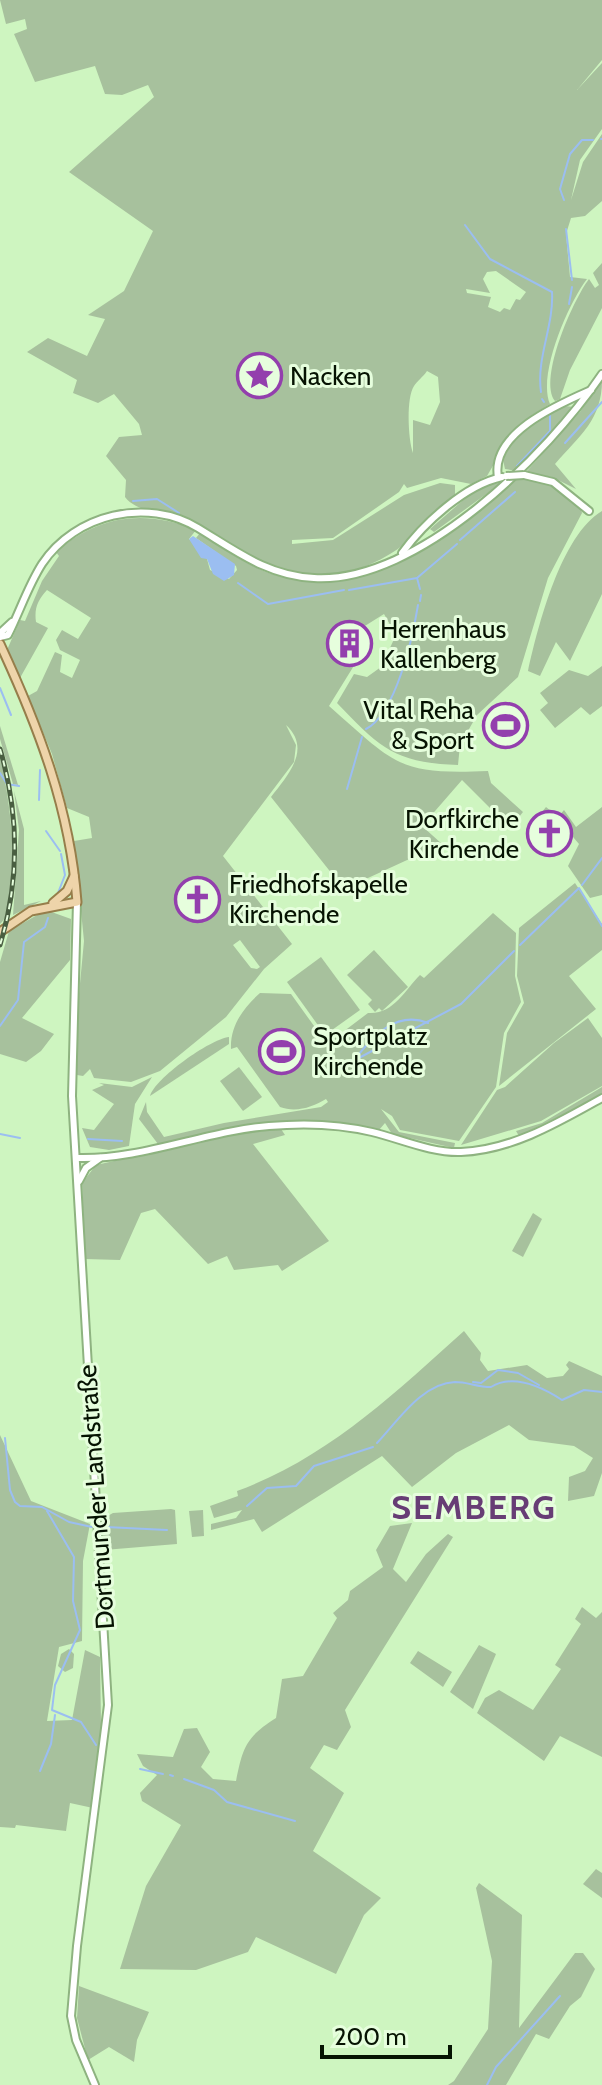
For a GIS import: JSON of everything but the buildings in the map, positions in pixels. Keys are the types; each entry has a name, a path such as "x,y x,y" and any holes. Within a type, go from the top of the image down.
{"main road":[{"path":"0,635 15,620 38,571 54,549 84,525 122,514 150,513 184,521 235,553 273,571 294,576 314,578 353,574 400,555 450,527 537,456 579,407 602,374"},
{"path":"502,476 498,460 507,445 537,416 592,389"},
{"path":"555,405 579,407"},
{"path":"400,555 460,497 502,476 524,475 553,482 579,500 587,511"},
{"path":"0,644 56,778 75,874 77,902 31,911 0,932"},
{"path":"48,906 67,891 75,874"},
{"name":"Dortmunder Landstraße","path":"77,902 70,1039 108,1705 104,1760 77,1946 71,2016 76,2040 95,2085"},
{"path":"77,1158 103,1156 244,1128 296,1125 355,1129 439,1150 471,1151 532,1134 602,1098"},
{"path":"78,1184 86,1168 103,1156"}],"green space":[{"path":"0,0 602,0 602,60 577,90 602,63 602,129 580,160 571,200 583,162 602,134 602,201 585,216 571,218 566,234 570,277 587,279 564,321 551,358 547,391 550,404 532,415 509,438 487,476 471,484 441,478 407,488 404,484 399,492 333,538 292,540 292,544 333,540 404,495 440,483 455,485 455,497 416,535 390,554 361,568 334,574 309,574 284,569 236,548 186,520 131,503 125,497 126,480 106,456 119,437 142,435 139,424 114,394 98,403 73,393 77,380 27,352 48,338 87,356 105,319 88,315 124,291 153,231 69,172 154,97 148,85 122,95 105,94 95,66 35,82 14,34 27,29 25,19 6,24","holes":["496,271 526,292 520,300 516,299 510,310 504,308 500,312 488,307 491,297 467,293 466,289 490,293 483,279 487,272","427,371 438,377 440,402 430,425 413,420 413,453 409,429 411,392"]},
{"path":"602,263 602,308 570,370 560,399 555,401 551,376 560,340 589,279 595,288 599,285 593,273"},
{"path":"602,380 594,417 555,464 576,489 552,477 526,472 580,412"},
{"path":"564,406 575,407 517,471 505,469 503,460 520,434 536,420"},
{"path":"516,479 535,480 565,491 582,513 548,578 518,677 477,715 460,745 458,765 419,761 390,750 337,703 354,674 367,677 381,667 396,635 384,614 336,644 355,664 329,706 369,741 400,762 434,771 488,771 491,783 523,812 510,828 462,780 422,826 442,844 344,889 271,797 290,771 295,762 297,753 297,743 294,734 286,725 296,745 294,762 223,856 292,944 264,969 226,1017 160,1071 131,1082 94,1078 90,1069 83,1076 77,1075 76,1026 84,941 74,841 92,838 89,817 67,808 52,754 28,696 37,691 55,652 62,655 60,672 72,678 80,660 60,650 56,640 62,630 78,639 91,618 47,590 37,604 36,622 48,628 20,678 7,650 20,620 25,621 42,581 59,556 56,552 88,530 105,523 123,519 159,519 196,530 189,539 207,559 210,570 229,579 237,570 236,566 196,538 200,533 265,572 308,581 341,579 373,570 435,540","holes":["240,940 260,967 251,968 233,945"]},
{"path":"502,480 496,487 434,532 430,529 469,495"},
{"path":"602,511 602,594 570,661 556,642 540,676 528,671 545,607 563,560 587,523"},
{"path":"602,666 602,706 590,715 581,707 555,728 540,710 548,703 540,693 569,670 588,676"},
{"path":"0,726 18,785 13,784 0,739"},
{"path":"0,759 10,818 13,870 7,912 0,924"},
{"path":"14,791 24,829 24,905 41,901 13,915 19,830"},
{"path":"546,807 558,817 564,810 576,827 602,807 602,895 590,898 568,866 579,844 568,831 550,847 561,832 557,825 550,826 541,836 534,822"},
{"path":"575,883 602,924 602,950 569,976 596,1009 499,1086 507,1033 524,1003 517,976 519,928"},
{"path":"46,910 71,919 70,960 22,1018 54,1034 41,1051 26,1062 0,1054 0,962 9,931"},
{"path":"493,913 516,933 515,976 521,1002 504,1033 496,1087 459,1141 400,1130 392,1116 381,1109 399,1132 455,1143 454,1148 392,1134 385,1123 379,1130 324,1121 268,1123 158,1144 139,1119 146,1102 147,1112 164,1137 224,1123 321,1107 328,1102 326,1099 304,1108 280,1107 237,1047 231,1049 235,1025 248,1005 260,993 291,994 327,1044 368,1013 377,1013 391,1006 420,975 424,978"},
{"path":"374,950 408,987 382,1011 379,1008 375,1012 368,1004 372,1000 347,975"},
{"path":"321,957 360,1010 325,1035 287,982"},
{"path":"588,1018 602,1038 602,1086 541,1121 461,1145 497,1090 505,1087 554,1043"},
{"path":"229,1037 229,1044 150,1096 161,1080 184,1061 220,1039"},
{"path":"239,1067 262,1097 243,1111 220,1081"},
{"path":"152,1077 135,1104 129,1146 109,1150 90,1147 82,1128 94,1130 114,1104 92,1090 104,1085 99,1083 132,1087"},
{"path":"602,1087 602,1095 519,1136 516,1131 542,1123"},
{"path":"281,1129 285,1135 253,1144 329,1241 282,1271 278,1265 234,1270 227,1256 208,1264 155,1209 141,1213 120,1260 85,1259 82,1183 96,1165 236,1134"},
{"path":"533,1213 542,1219 523,1257 512,1251"},
{"path":"464,1331 481,1353 480,1360 488,1371 527,1365 547,1378 563,1376 569,1369 566,1365 569,1361 602,1376 602,1473 594,1496 568,1501 569,1477 585,1471 593,1458 574,1446 529,1440 509,1425 456,1453 412,1487 382,1456 262,1532 254,1519 211,1530 211,1524 236,1518 242,1510 214,1518 210,1506 238,1496 237,1491 301,1461 330,1442 385,1401"},
{"path":"0,1435 31,1501 90,1524 83,1561 82,1641 59,1647 47,1721 72,1720 85,1650 100,1657 101,1725 93,1808 70,1803 66,1831 16,1825 15,1828 0,1827"},
{"path":"175,1510 177,1544 104,1550 103,1524 108,1516 113,1513"},
{"path":"203,1510 204,1536 192,1537 189,1511"},
{"path":"412,1523 393,1569 406,1582 426,1554 448,1534 453,1537 345,1710 351,1727 337,1750 324,1745 310,1768 344,1793 313,1851 381,1898 364,1915 336,1974 256,1937 248,1952 196,1970 120,1969 146,1886 181,1825 142,1801 140,1793 157,1775 143,1766 137,1754 173,1757 184,1729 197,1728 210,1752 201,1767 213,1779 236,1781 247,1744 276,1718 282,1679 303,1676 337,1618 333,1613 348,1600 350,1591 383,1567 376,1550 390,1526"},
{"path":"582,1607 596,1618 602,1612 602,1757 560,1736 544,1761 477,1713 485,1698 499,1690 533,1710 561,1669 555,1665 581,1624 575,1619"},
{"path":"479,1645 496,1654 473,1709 450,1692"},
{"path":"69,1649 74,1654 73,1668 65,1672 58,1666 61,1654"},
{"path":"418,1651 452,1672 443,1687 410,1663"},
{"path":"596,1869 602,1873 602,1898 583,1884"},
{"path":"479,1883 522,1915 519,2028 575,1953 583,1953 595,1969 581,1997 570,2006 549,2039 536,2034 506,2085 448,2085 454,2081 488,2029 492,1961 476,1888"},
{"path":"79,1986 149,2012 137,2040 134,2062 109,2047 88,2060 77,2018"}],"water":[{"path":"193,536 235,564 234,575 224,581 213,574 207,559 201,558 189,539"}],"waterway":[{"path":"564,200 560,189 570,154 582,140 593,140"},
{"path":"465,225 490,259 552,292 541,367 541,392"},
{"path":"566,229 572,280"},
{"path":"569,304 572,287"},
{"path":"565,443 602,402"},
{"path":"517,466 550,431 550,416"},
{"path":"460,540 515,492"},
{"path":"133,501 157,499 179,513"},
{"path":"349,590 417,578 457,544"},
{"path":"417,578 420,589"},
{"path":"238,583 268,604 344,590"},
{"path":"420,601 421,595"},
{"path":"366,729 377,721 394,691 407,654 418,605"},
{"path":"0,688 11,715"},
{"path":"347,789 362,737"},
{"path":"39,800 40,770"},
{"path":"0,773 7,784 19,786"},
{"path":"46,831 60,851"},
{"path":"58,893 65,875 61,854"},
{"path":"582,885 602,858"},
{"path":"520,945 579,888 602,926"},
{"path":"0,1026 18,1000 24,942 45,927 48,918"},
{"path":"338,1062 355,1060 461,1004 514,951"},
{"path":"355,1059 369,1042 395,1023 405,1020 428,1023"},
{"path":"0,1134 20,1138"},
{"path":"88,1139 122,1141"},
{"path":"473,1382 481,1383 498,1370 518,1373 539,1385"},
{"path":"377,1443 421,1396 443,1384 460,1382 491,1387 509,1381 528,1383 562,1400 584,1390 602,1392"},
{"path":"5,1438 10,1490 15,1502 20,1506 42,1507 69,1522 92,1527"},
{"path":"247,1506 267,1488 296,1486 314,1466 373,1447"},
{"path":"47,1511 74,1557 73,1601 80,1630 55,1685 52,1710 81,1722 96,1745"},
{"path":"106,1527 167,1530"},
{"path":"40,1771 51,1744 55,1715"},
{"path":"140,1769 163,1774"},
{"path":"184,1779 214,1790 227,1802 295,1821"},
{"path":"487,2085 496,2067 560,1996"}],"railway":[{"path":"0,749 11,798 15,847 11,896 0,945"}],"place":[{"name":"Nacken","path":"259,376"},
{"name":"Herrenhaus Kallenberg","path":"349,644"},
{"name":"Vital Reha & Sport","path":"505,725"},
{"name":"Dorfkirche Kirchende","path":"550,834"},
{"name":"Friedhofskapelle Kirchende","path":"198,899"},
{"name":"Sportplatz Kirchende","path":"282,1051"}],"district":[{"name":"SEMBERG","path":"474,1507"}]}
